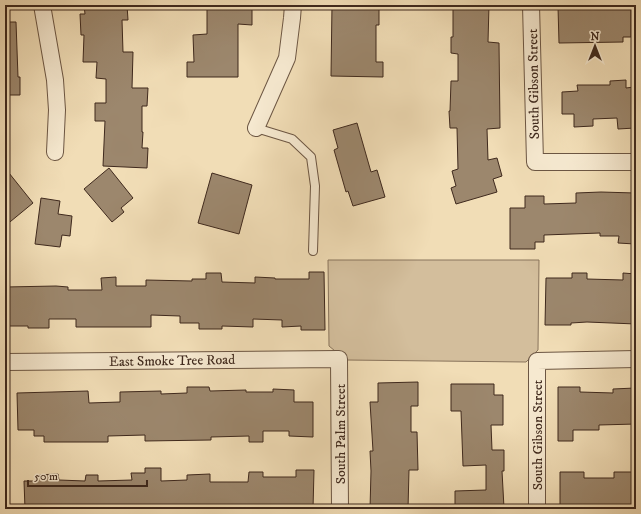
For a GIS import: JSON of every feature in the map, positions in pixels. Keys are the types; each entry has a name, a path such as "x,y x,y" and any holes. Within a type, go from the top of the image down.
{"street":[{"path":"42,5 55,80 57,110 55,152"},
{"path":"256,128 287,58 293,5"},
{"name":"South Gibson Street","path":"530,5 534,162 636,162"},
{"name":"East Smoke Tree Road","path":"5,362 339,359"},
{"name":"South Palm Street","path":"339,359 340,509"},
{"name":"South Gibson Street","path":"537,509 537,361 636,359"}],"lane":[{"path":"256,128 292,139 311,157 315,186 313,251"}],"shaded area":[{"path":"328,260 539,260 538,350 526,362 346,360 329,346"}],"building":[{"path":"84,5 127,5 128,20 122,20 123,52 133,52 132,88 148,88 147,106 142,106 142,148 148,148 147,168 103,166 105,121 95,121 95,103 106,103 106,79 96,78 97,62 83,62 84,35 81,35 80,14 85,14"},
{"path":"207,5 252,5 252,25 238,24 238,77 187,77 187,62 194,62 193,35 207,34"},
{"path":"332,5 379,5 379,25 376,25 376,62 383,62 383,77 331,76"},
{"path":"453,5 489,5 488,42 499,43 500,128 487,129 488,160 497,158 502,176 493,179 497,192 456,204 451,188 456,186 452,171 458,169 457,128 450,128 449,111 451,81 458,81 458,54 451,53 451,37 453,37"},
{"path":"573,5 616,5 616,7 631,7 631,37 623,37 623,42 559,43 558,7"},
{"path":"5,22 16,22 20,95 5,95"},
{"path":"626,80 626,88 634,87 635,128 618,129 617,118 593,119 593,126 574,127 574,114 562,114 562,92 578,91 577,85 610,85 610,81"},
{"path":"357,123 371,172 377,170 385,197 353,206 348,191 346,192 334,150 338,148 333,130"},
{"path":"5,168 33,203 5,226"},
{"path":"109,168 133,198 121,208 124,212 112,222 84,189"},
{"path":"212,173 252,185 239,234 198,223"},
{"path":"576,193 635,193 635,244 618,243 619,236 600,236 600,233 544,235 544,242 535,242 535,249 510,249 510,208 525,208 525,196 544,196 544,204 576,203"},
{"path":"41,198 60,201 58,214 72,216 70,236 62,235 60,247 35,244"},
{"path":"309,272 324,272 325,330 301,330 301,326 282,327 282,320 253,319 253,327 222,326 222,329 199,329 199,323 180,323 180,316 151,315 151,327 76,327 76,319 49,319 49,328 5,326 5,287 56,286 68,287 68,290 102,290 101,278 116,277 116,286 146,286 146,280 192,281 192,279 206,279 206,273 221,273 222,282 255,283 255,277 275,279 309,279"},
{"path":"572,273 587,273 587,279 623,280 623,273 636,274 636,324 587,322 571,323 571,325 545,325 546,278 572,278"},
{"path":"418,382 418,406 411,406 411,432 417,432 418,470 409,470 408,509 370,509 370,451 373,451 370,402 378,402 378,383"},
{"path":"451,384 494,384 494,395 503,395 503,425 491,425 492,450 504,450 504,471 502,471 504,508 455,509 455,491 486,490 486,465 463,466 461,411 451,411"},
{"path":"187,387 209,387 210,391 246,390 246,392 273,392 273,389 294,390 294,402 313,402 313,437 289,436 289,431 263,431 263,442 249,442 249,436 211,437 211,440 145,441 145,435 108,436 108,442 44,442 44,436 34,436 34,430 18,430 17,393 88,391 89,403 120,402 120,392 161,391 161,394 187,393"},
{"path":"558,387 580,387 580,392 613,393 613,389 635,388 636,424 599,425 599,430 573,430 573,441 558,441"},
{"path":"145,468 161,468 161,481 187,480 187,475 210,474 210,482 248,482 249,472 263,472 263,477 296,477 296,470 314,470 313,509 25,509 24,481 36,481 36,475 58,474 59,480 85,481 86,475 98,475 98,481 132,480 131,473 145,473"},
{"path":"560,472 584,472 584,478 614,478 614,472 636,472 636,509 560,509"}]}
